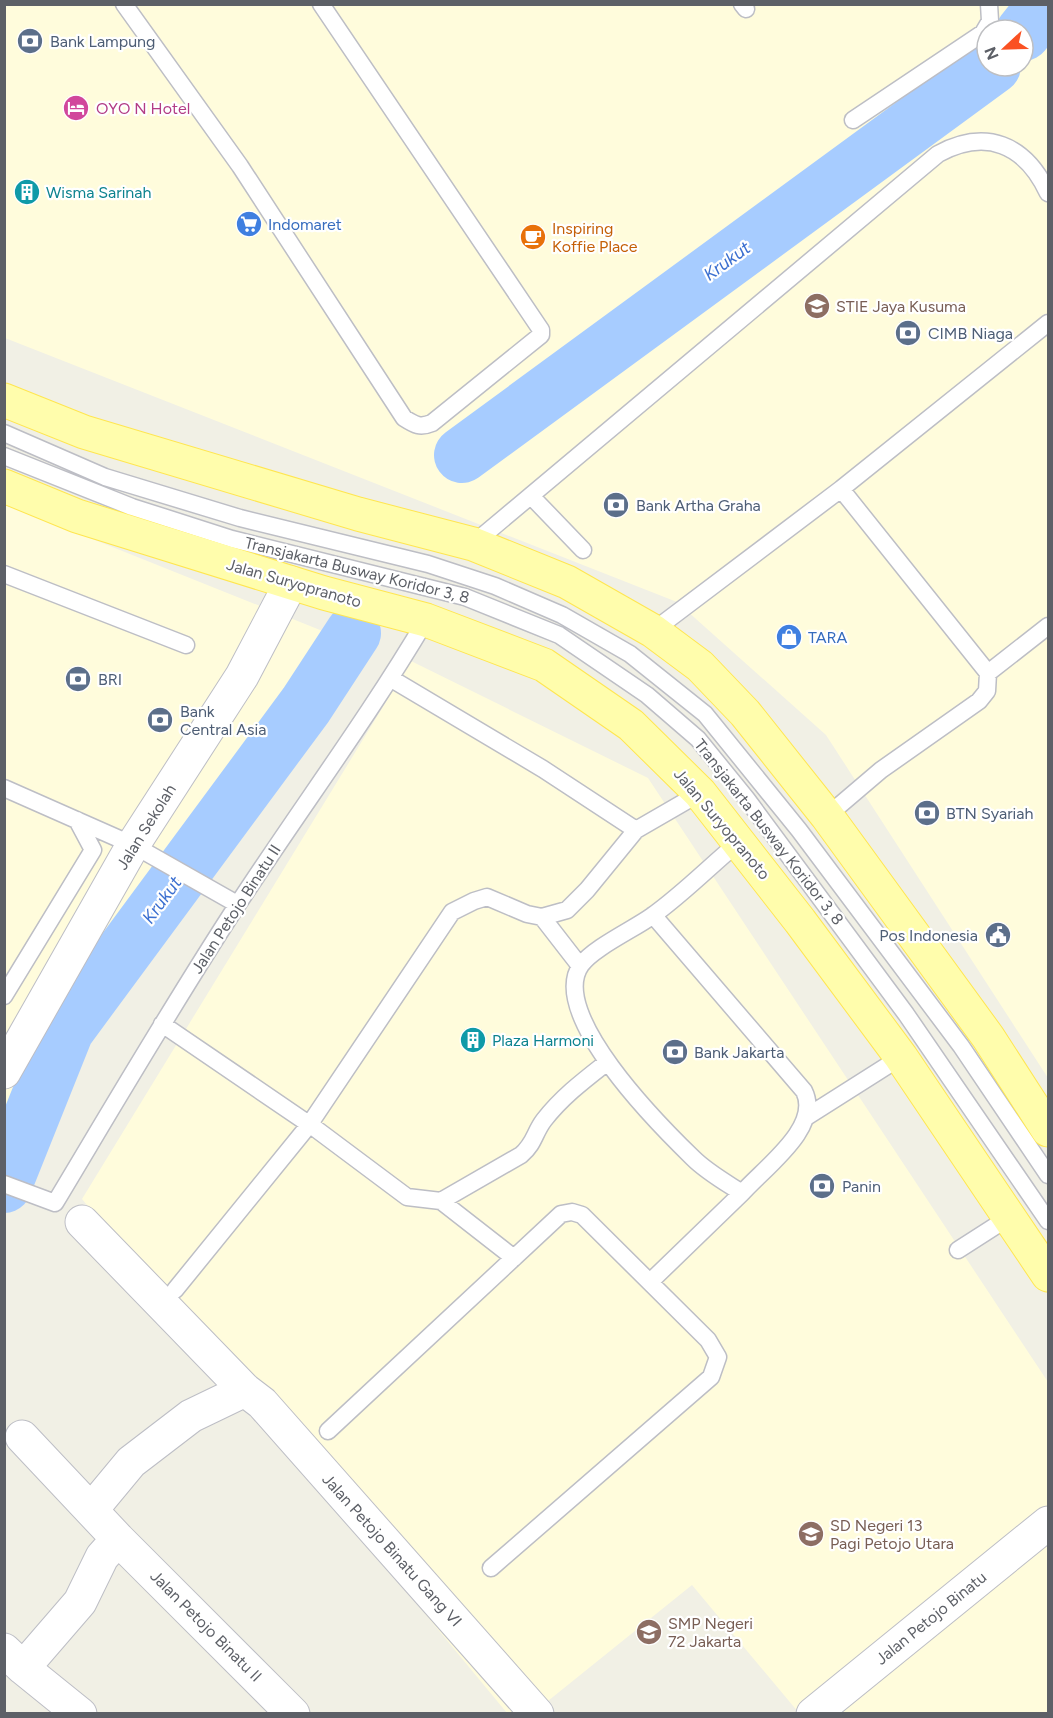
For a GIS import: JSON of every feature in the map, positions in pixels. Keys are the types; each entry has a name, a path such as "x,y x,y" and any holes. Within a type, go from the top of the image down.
{"main road":[{"path":"4,400 84,432 358,514 465,542 567,582 653,631 700,666 745,713 827,816 988,1037 1048,1130"},
{"name":"Jalan Suryopranoto","path":"4,486 77,516 324,593 426,620 544,665 631,725 700,793 739,842 901,1057 1011,1216 1048,1275"}],"street":[{"name":"Jalan Sekolah","path":"4,1072 135,846 242,676 291,583"},
{"name":"Jalan Petojo Binatu Gang VI","path":"82,1222 245,1390 262,1403 537,1713"},
{"path":"92,1509 131,1462 191,1416 245,1390"},
{"name":"Jalan Petojo Binatu II","path":"22,1437 118,1539 293,1713"},
{"name":"Jalan Petojo Binatu","path":"813,1713 1048,1523"},
{"path":"80,1713 14,1659 80,1602 102,1557 118,1539"}],"lane":[{"path":"124,4 240,165 405,418 415,425 424,426 432,423 541,335 541,330 321,4"},
{"path":"853,120 983,33 990,21 989,4"},
{"path":"465,542 532,497 938,154 958,143 980,140 1014,149 1041,178 1048,193"},
{"path":"653,631 841,489 1048,323"},
{"name":"Transjakarta Busway Koridor 3, 8","path":"4,433 105,477 240,518 428,564 495,586 562,615 630,654 705,714 792,821 961,1046 1048,1175"},
{"name":"Transjakarta Busway Koridor 3, 8","path":"4,456 132,507 232,539 465,597 559,634 647,695 698,739 746,798 925,1041 1048,1221"},
{"path":"827,816 881,770 980,701 987,691 988,673 841,489"},
{"path":"532,497 583,550"},
{"path":"4,574 186,645"},
{"name":"Jalan Petojo Binatu II","path":"4,1184 55,1203 233,902 390,678 426,620"},
{"path":"988,673 1048,626"},
{"path":"390,678 543,769 636,830"},
{"path":"4,788 135,846 233,902"},
{"path":"175,1290 309,1125 452,912 487,897 527,914 542,917 567,910 587,890 636,830 700,793"},
{"path":"4,996 93,850 89,837 77,820"},
{"path":"739,842 653,915 586,959 573,981 575,1003 606,1063 694,1159 741,1193"},
{"path":"653,915 804,1091 809,1101 808,1116"},
{"path":"542,917 580,966"},
{"path":"162,1024 309,1125 407,1197 441,1201 514,1258"},
{"path":"650,1282 795,1137 808,1116 901,1057"},
{"path":"441,1201 521,1155 533,1145 541,1123 563,1096 606,1063"},
{"path":"328,1431 561,1214 572,1212 582,1215 708,1340 718,1357 711,1377 491,1568"},
{"path":"958,1250 1011,1216"}],"shaded area":[{"path":"4,5 1048,5 1048,1078 826,735 677,602 5,338"},
{"path":"5,504 330,634 39,1032 5,1109"},
{"path":"411,661 648,778 1048,1382 1048,1713 799,1713 692,1585 533,1713 507,1713 82,1199"}],"waterway":[{"name":"Krukut","path":"1035,18 1046,4"},
{"name":"Krukut","path":"462,455 977,78"},
{"name":"Krukut","path":"4,1185 66,1030 306,705 353,633"}],"place":[{"name":"Bank Lampung","path":"30,41"},
{"name":"OYO N Hotel","path":"76,108"},
{"name":"Wisma Sarinah","path":"27,192"},
{"name":"Indomaret","path":"249,224"},
{"name":"Inspiring Koffie Place","path":"533,237"},
{"name":"STIE Jaya Kusuma","path":"817,306"},
{"name":"CIMB Niaga","path":"908,333"},
{"name":"Bank Artha Graha","path":"616,505"},
{"name":"TARA","path":"789,637"},
{"name":"BRI","path":"78,679"},
{"name":"Bank Central Asia","path":"160,720"},
{"name":"BTN Syariah","path":"927,813"},
{"name":"Pos Indonesia","path":"998,935"},
{"name":"Plaza Harmoni","path":"473,1040"},
{"name":"Bank Jakarta","path":"675,1052"},
{"name":"Panin","path":"822,1186"},
{"name":"SD Negeri 13 Pagi Petojo Utara","path":"811,1534"},
{"name":"SMP Negeri 72 Jakarta","path":"649,1632"}]}
